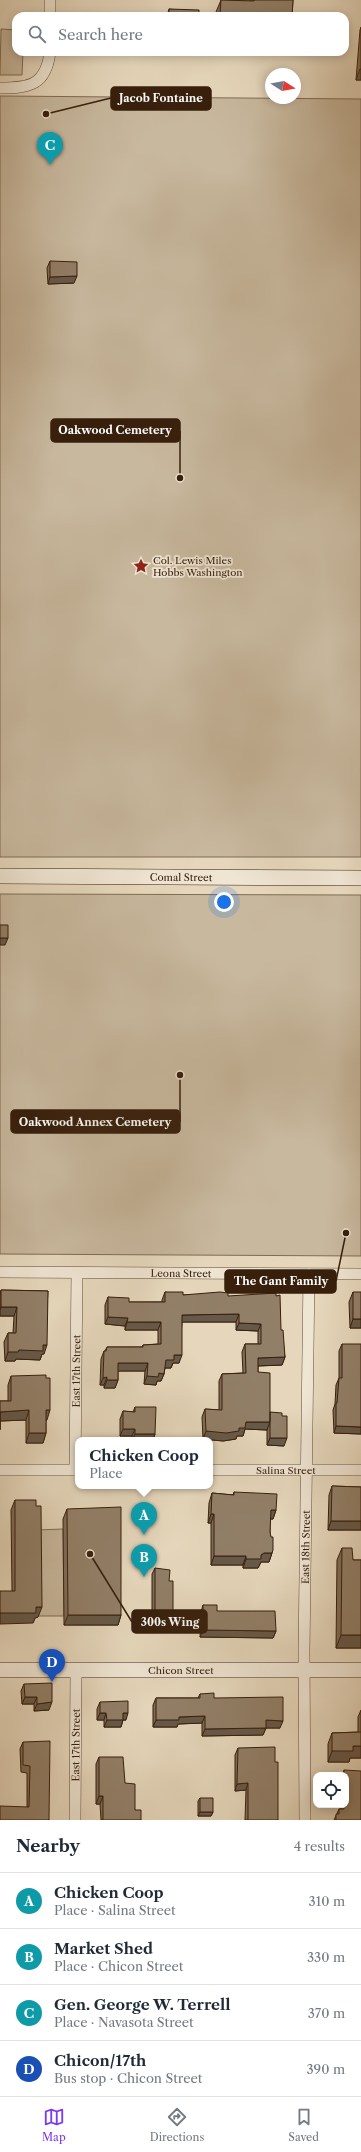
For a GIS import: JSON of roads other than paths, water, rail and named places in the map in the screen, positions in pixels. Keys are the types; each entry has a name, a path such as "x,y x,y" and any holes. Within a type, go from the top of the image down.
{"street":[{"path":"50,0 50,12"},
{"path":"0,88 30,86 40,79 48,65 49,56"},
{"name":"Comal Street","path":"0,876 361,878"},
{"name":"Leona Street","path":"0,1272 361,1274"},
{"name":"East 17th Street","path":"76,1437 77,1273"},
{"name":"East 18th Street","path":"305,1820 304,1671 309,1274"},
{"path":"0,1470 75,1470"},
{"name":"Salina Street","path":"213,1470 361,1470"},
{"name":"Chicon Street","path":"0,1670 361,1670"},
{"name":"East 17th Street","path":"75,1820 76,1671"}],"place":[{"name":"Jacob Fontaine","path":"46,114"},
{"name":"Gen. George W. Terrell","path":"50,165"},
{"name":"Oakwood Cemetery","path":"180,478"},
{"name":"Col. Lewis Miles Hobbs Washington","path":"141,566"},
{"name":"Oakwood Annex Cemetery","path":"180,1075"},
{"name":"The Gant Family","path":"346,1233"},
{"name":"Chicken Coop","path":"144,1535"},
{"name":"300s Wing","path":"90,1554"},
{"name":"Market Shed","path":"144,1577"},
{"name":"Chicon/17th","path":"52,1682"}]}
